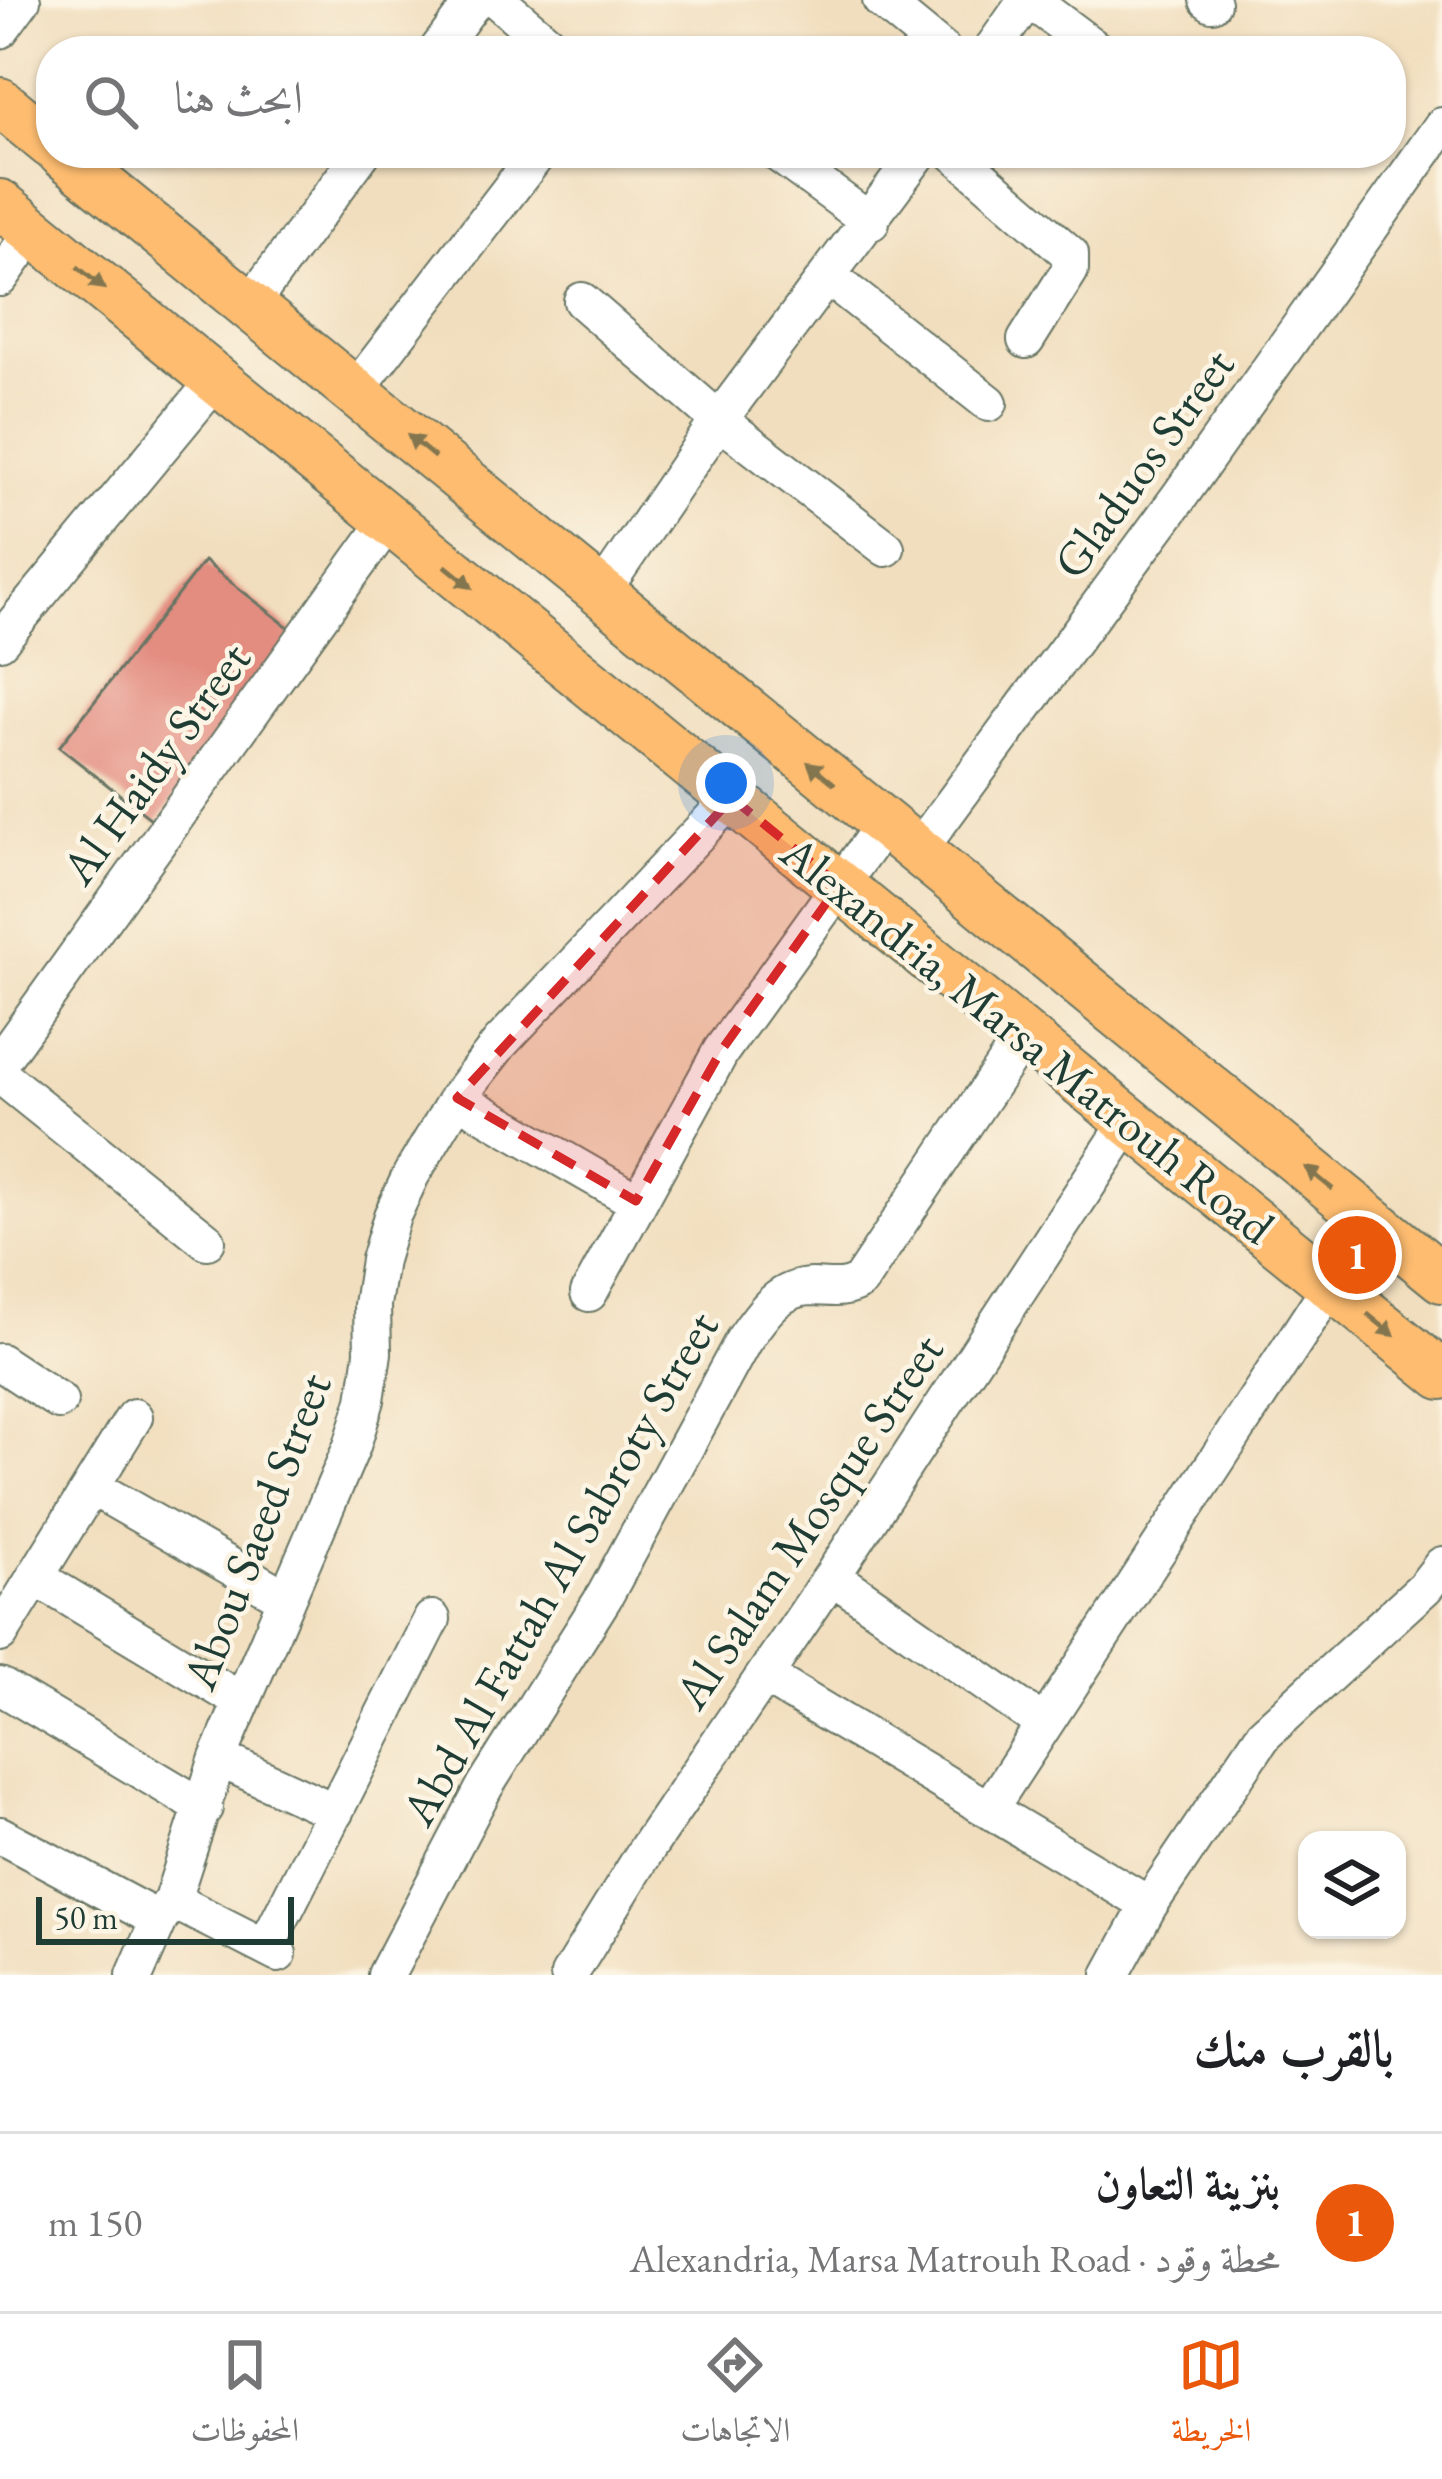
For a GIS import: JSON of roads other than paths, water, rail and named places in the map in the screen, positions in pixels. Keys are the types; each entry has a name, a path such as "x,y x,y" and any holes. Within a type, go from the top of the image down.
{"main road":[{"path":"0,102 36,132"},
{"name":"Alexandria, Marsa Matrouh Road","path":"80,168 985,908 1439,1269"},
{"name":"Alexandria, Marsa Matrouh Road","path":"17,218 1442,1375"},
{"path":"939,967 985,908"}],"street":[{"path":"0,30 22,0"},
{"path":"448,36 475,0"},
{"path":"497,0 539,36"},
{"path":"881,0 925,36"},
{"path":"1003,36 1029,0 1078,36"},
{"name":"Gladuos Street","path":"590,1293 721,1051 839,885 900,838 1179,496 1442,126"},
{"path":"249,306 351,168"},
{"path":"354,392 526,168"},
{"path":"797,168 871,222"},
{"path":"601,593 719,420 909,168"},
{"path":"971,168 1070,254 1070,270 1026,340"},
{"path":"0,278 17,218"},
{"path":"829,278 989,403"},
{"path":"582,301 719,420 886,548"},
{"path":"0,641 216,380"},
{"name":"Al Haidy Street","path":"0,1062 389,520"},
{"name":"Abou Saeed Street","path":"135,1975 166,1910 218,1757 352,1446 366,1400 376,1282 392,1216 457,1098 500,1043 732,798"},
{"name":"Abd Al Fattah Al Sabroty Street","path":"386,1975 485,1786 604,1597 743,1341 768,1305 793,1289 836,1290 860,1281 1024,1035"},
{"path":"0,1076 207,1241"},
{"path":"457,1098 636,1201"},
{"name":"Al Salam Mosque Street","path":"574,1973 648,1847 832,1576 1129,1120"},
{"path":"989,1809 1331,1285"},
{"path":"0,1362 58,1402"},
{"path":"0,1634 134,1417"},
{"path":"92,1487 284,1597"},
{"path":"1111,1975 1148,1905 1264,1734 1425,1587 1442,1565"},
{"path":"832,1576 1044,1724"},
{"path":"38,1578 241,1701"},
{"path":"0,1835 166,1910 272,1950 432,1619"},
{"path":"765,1676 1148,1905"},
{"path":"0,1686 204,1808"},
{"path":"218,1757 335,1812"}],"place":[{"name":"بنزينة التعاون","path":"1357,1255"}]}
